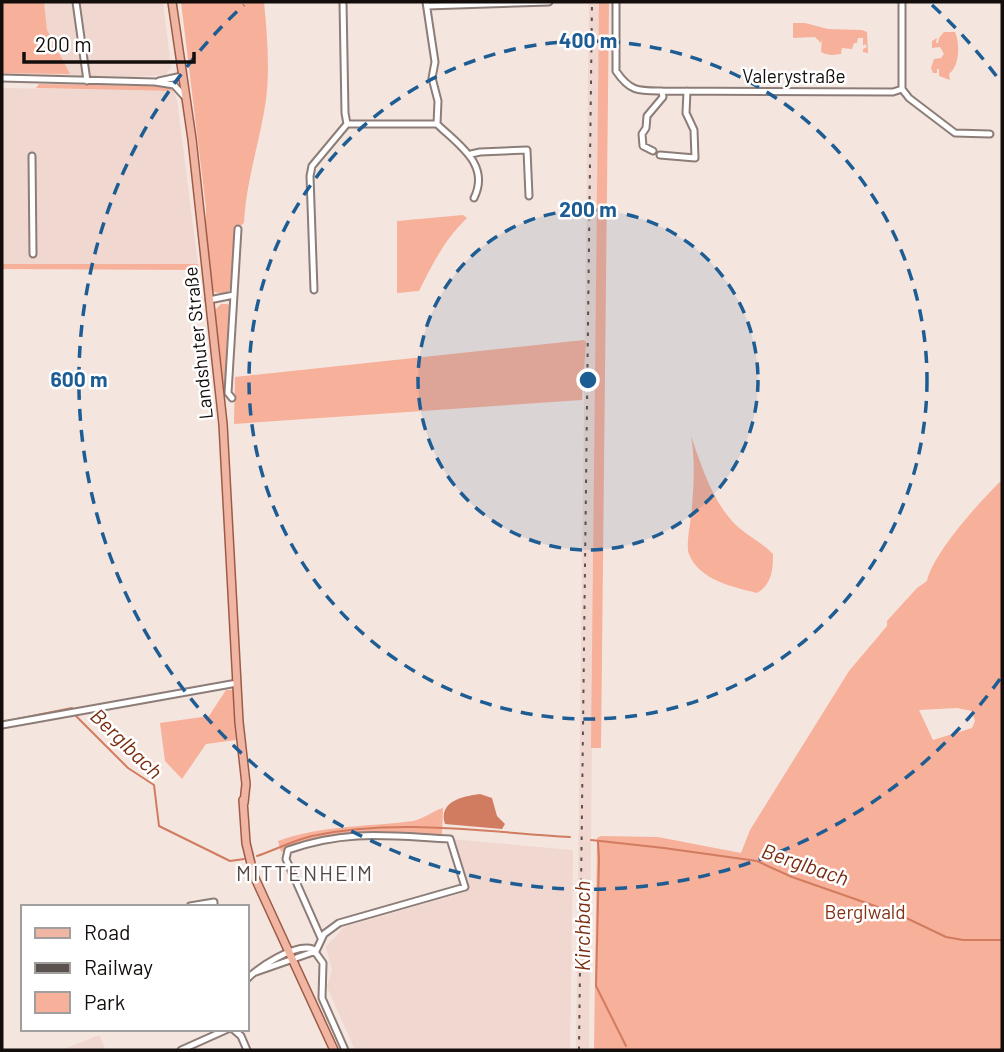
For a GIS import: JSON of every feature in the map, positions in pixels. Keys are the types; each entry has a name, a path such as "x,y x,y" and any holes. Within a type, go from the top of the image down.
{"main road":[{"name":"Landshuter Straße","path":"172,2 196,174 223,424 237,683"},
{"path":"237,683 250,860 259,887 334,1050"}],"street":[{"path":"76,2 87,81"},
{"path":"343,2 347,124"},
{"path":"437,124 438,101 432,87 435,62 427,4 549,2"},
{"name":"Valerystraße","path":"616,2 616,71 632,89 893,92 902,89"},
{"path":"902,2 902,89 909,98 955,133 990,134"},
{"path":"155,82 182,76"},
{"path":"2,78 155,82 173,85 185,97"},
{"path":"653,151 643,146 642,134 646,128 647,116 663,97 662,91"},
{"path":"660,155 695,158 694,130 686,113 687,91"},
{"path":"347,124 437,124 471,155 476,166 477,191 474,198"},
{"path":"314,290 310,176 312,166 347,124"},
{"path":"471,155 480,152 527,150 529,196"},
{"path":"33,156 33,254"},
{"path":"232,398 228,393 238,229"},
{"path":"209,300 234,295"},
{"path":"2,725 237,683"},
{"path":"321,937 286,859 288,850 302,845 365,834 450,839 465,887"},
{"path":"465,887 467,874"},
{"path":"345,1050 322,998 323,963 316,951 321,937 340,923 465,887"},
{"path":"250,974 290,957 316,951"},
{"path":"181,1050 225,1031"},
{"path":"233,1031 241,1036 247,1050"}],"shaded area":[{"path":"2,2 163,2 171,68 165,75 132,77 2,74"},
{"path":"589,2 599,2 589,1050 576,1050"},
{"path":"2,88 174,91 198,264 2,264"},
{"path":"480,794 492,798 497,816 505,824 502,829 445,824 444,816 448,805 466,796"},
{"path":"451,839 573,850 570,1050 355,1050 327,987 332,970 326,947 344,927 466,892"},
{"path":"99,1035 106,1050 62,1050"}],"green space":[{"path":"2,2 44,2 47,30 70,74 2,73"},
{"path":"181,2 264,2 268,63 266,100 247,192 244,223 235,230 232,284 229,291 223,294 214,292 210,284 206,208"},
{"path":"599,2 609,2 601,748 591,748"},
{"path":"793,23 867,32 868,53 863,52 867,47 865,44 863,46 863,38 858,38 852,49 842,48 841,54 821,52 822,38 821,43 815,37 793,38"},
{"path":"944,32 955,32 958,42 957,60 949,74 950,80 939,76 939,69 937,73 933,73 931,68 934,59 941,58 944,54 940,47 932,48 932,41 937,38 938,43"},
{"path":"39,84 165,86 174,91 36,88"},
{"path":"463,215 467,218 446,243 419,291 397,293 397,221"},
{"path":"2,264 198,264 200,270 2,269"},
{"path":"221,304 228,304 231,308 226,386 223,385 215,310"},
{"path":"584,340 582,400 234,424 235,377"},
{"path":"691,436 709,484 729,518 773,554 771,576 757,593 728,585 709,576 700,570 689,554 694,480"},
{"name":"Berglwald","path":"1002,480 1002,1050 594,1050 597,838 658,837 741,853 750,830 849,671 887,626 887,621 917,588 927,581 938,556 948,542","holes":["957,708 972,711 975,721 972,728 933,740 919,710"]},
{"path":"226,690 234,690 236,740 206,744 182,779 165,761 160,723 209,716"},
{"path":"443,808 442,835 381,832 340,835 300,844 281,852 278,841 328,829 413,821"}],"waterway":[{"name":"Berglbach","path":"2,722 72,708"},
{"name":"Berglbach","path":"76,716 128,768 154,785 159,826 230,861 244,859"},
{"name":"Berglbach","path":"257,856 312,836 376,828 441,828 570,837"},
{"name":"Berglbach","path":"591,840 757,861 792,877 898,914 946,937 1002,940"},
{"name":"Kirchbach","path":"598,842 596,986 626,1046"}],"railway":[{"path":"579,1050 592,2"}],"district":[{"name":"MITTENHEIM","path":"305,874"}]}
